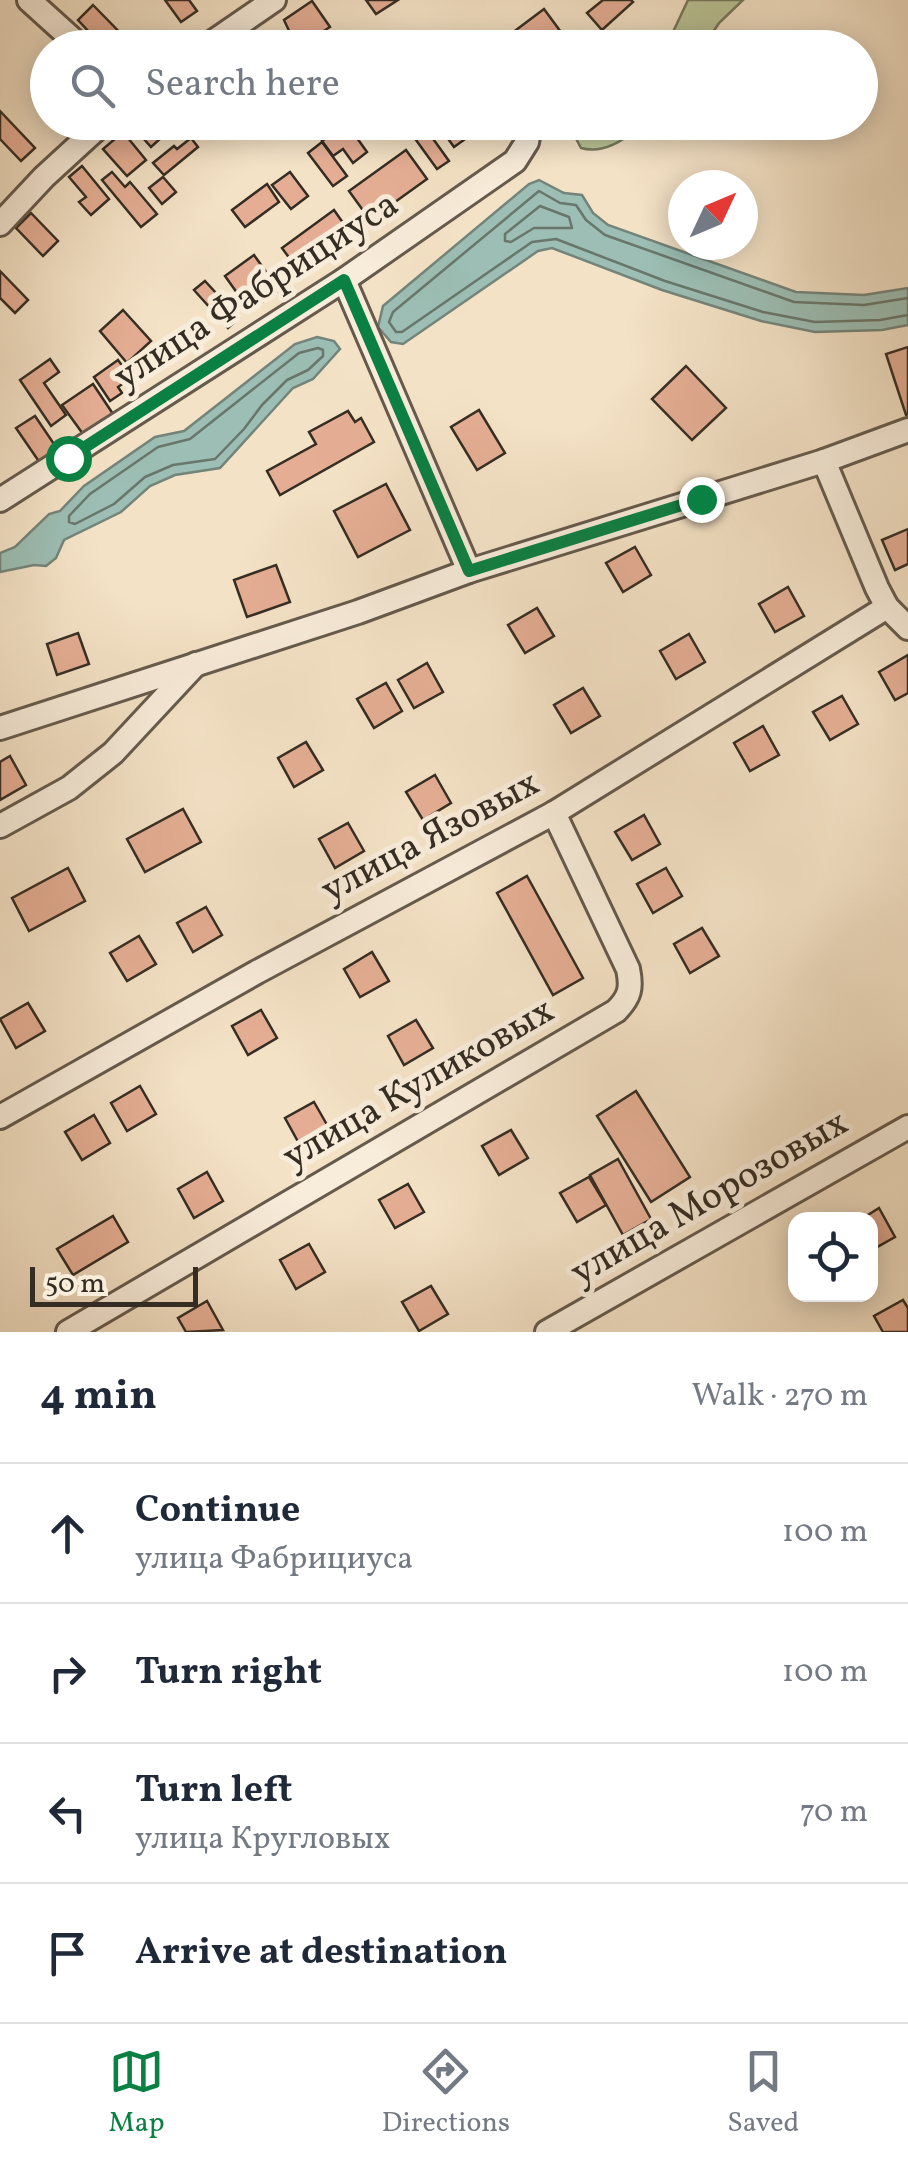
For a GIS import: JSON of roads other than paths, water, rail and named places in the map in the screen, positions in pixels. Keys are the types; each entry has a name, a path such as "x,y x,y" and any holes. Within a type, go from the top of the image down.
{"street":[{"path":"29,0 62,30"},
{"path":"230,30 274,0"},
{"path":"0,224 84,140"},
{"name":"улица Фабрициуса","path":"0,500 344,280 515,161 527,140"},
{"path":"344,280 469,571"},
{"path":"0,728 358,612 469,571 824,461 908,430"},
{"path":"824,461 887,608 908,628"},
{"name":"улица Язовых","path":"0,1117 256,972 554,812 887,608"},
{"path":"0,826 69,788 112,753 196,664"},
{"name":"улица Куликовых","path":"68,1332 628,1000 628,968 554,812"},
{"name":"улица Морозовых","path":"547,1332 908,1127"}],"water":[{"path":"539,180 564,193 582,195 593,213 608,225 668,246 668,260 706,260 796,292 864,295 908,288 908,325 882,330 815,332 761,321 662,290 552,248 538,251 403,344 391,342 378,327 383,306 529,184"},
{"path":"317,337 334,341 340,349 313,379 293,388 220,468 175,475 150,486 121,512 64,540 56,558 46,566 0,572 0,553 15,547 84,486 155,437 184,431 295,344"}]}
